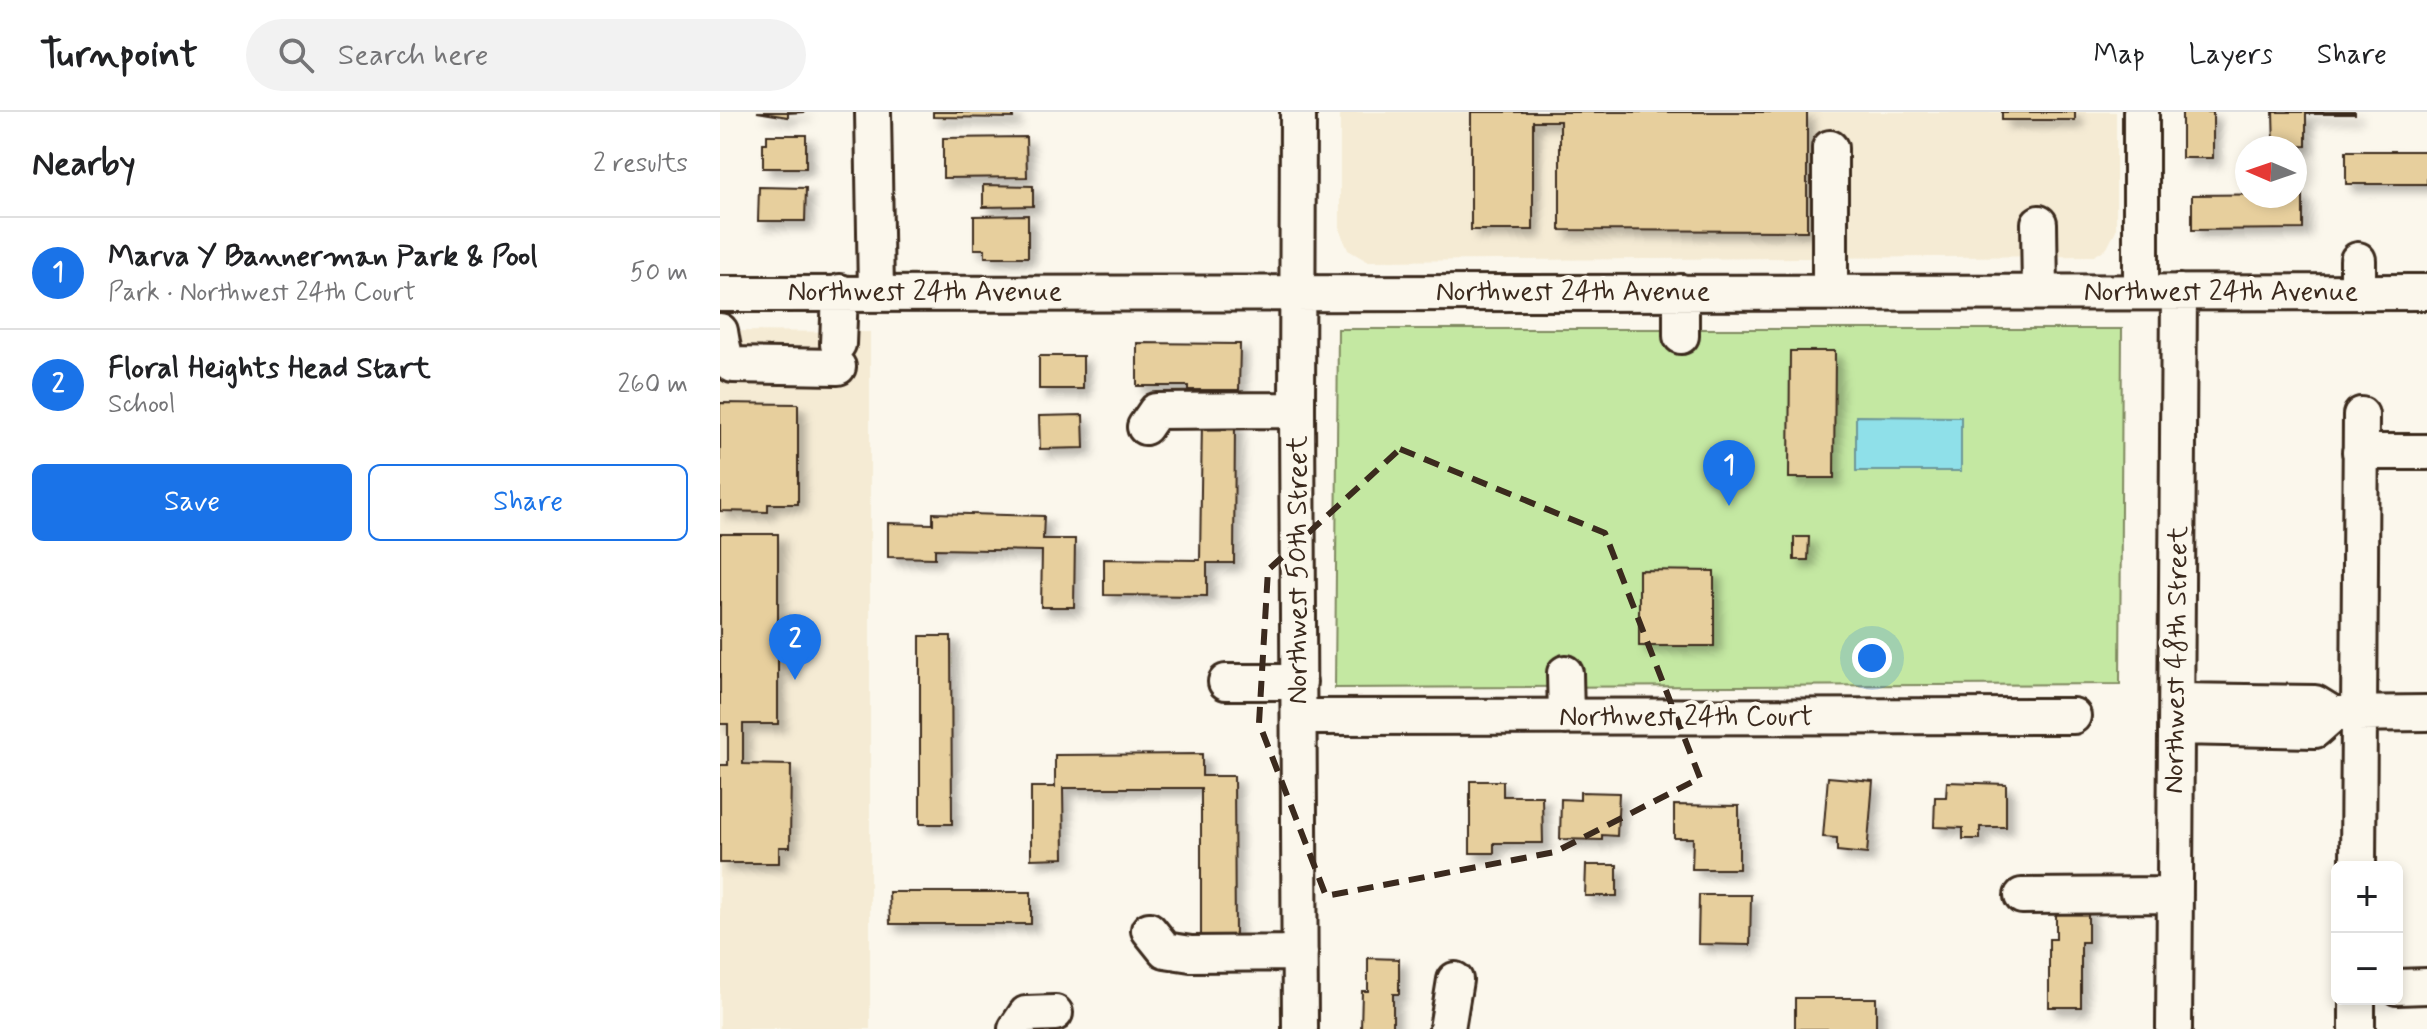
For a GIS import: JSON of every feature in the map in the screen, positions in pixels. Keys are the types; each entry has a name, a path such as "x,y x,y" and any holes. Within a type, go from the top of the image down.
{"street":[{"path":"873,112 876,292"},
{"name":"Northwest 50th Street","path":"1298,112 1300,1029"},
{"path":"2141,112 2141,292"},
{"path":"1830,148 1830,291"},
{"path":"2039,223 2040,292"},
{"name":"Northwest 24th Avenue","path":"720,294 2179,292 2358,276 2427,292"},
{"path":"720,331 728,362 733,365 838,355 840,292"},
{"path":"1681,292 1681,336"},
{"name":"Northwest 48th Street","path":"2174,1029 2179,292"},
{"path":"1145,427 1156,411 1297,410"},
{"path":"2358,861 2346,714 2361,415"},
{"path":"2360,452 2427,452"},
{"path":"1565,673 1566,717"},
{"path":"1226,682 1299,682"},
{"path":"2177,714 2315,703 2346,714 2427,713"},
{"name":"Northwest 24th Court","path":"1299,717 2073,716"},
{"path":"2022,896 2175,895"},
{"path":"1149,930 1165,950 1191,954 1300,953"},
{"path":"1447,1029 1455,980"},
{"path":"2403,987 2427,986"},
{"path":"2357,1005 2357,1029"},
{"path":"1016,1029 1026,1014 1055,1013"}],"highlighted area":[{"path":"1400,449 1605,533 1700,778 1555,852 1326,896 1259,723 1268,570"}],"shaded area":[{"path":"1340,112 2116,112 2116,230 2107,248 2094,256 1367,261 1348,250 1340,231"},
{"path":"720,331 870,332 870,1029 720,1029"}],"green space":[{"path":"1338,329 2122,329 2120,684 1335,688"}],"water":[{"path":"1856,416 1961,417 1961,471 1856,471"}],"building":[{"path":"757,112 805,112 788,113 788,117"},
{"path":"933,112 1013,112 1013,118 933,117"},
{"path":"1471,112 1807,112 1807,231 1560,230 1560,121 1533,121 1533,230 1471,230"},
{"path":"2002,112 2075,112 2075,120 2002,120"},
{"path":"2182,112 2213,112 2213,158 2182,158"},
{"path":"2273,112 2355,112 2306,114 2306,136 2274,136"},
{"path":"767,135 806,135 806,168 763,168 763,143 767,143"},
{"path":"1026,137 1027,177 943,178 943,138"},
{"path":"2346,151 2427,151 2427,184 2346,184"},
{"path":"983,185 1033,186 1033,206 983,207"},
{"path":"759,187 806,188 805,221 758,221"},
{"path":"2192,195 2235,195 2235,208 2303,208 2303,229 2192,230"},
{"path":"1028,215 1028,257 985,257 985,249 974,249 974,216"},
{"path":"1137,343 1240,344 1239,390 1137,386"},
{"path":"1790,351 1835,351 1834,478 1789,478"},
{"path":"1039,356 1083,356 1083,389 1039,389"},
{"path":"720,403 798,404 798,504 768,504 768,512 720,511"},
{"path":"1083,415 1084,448 1040,449 1039,416"},
{"path":"1202,420 1235,421 1234,563 1207,563 1207,596 1104,595 1104,559 1200,560"},
{"path":"933,513 1044,516 1043,539 1075,539 1074,607 1041,607 1042,551 935,549 935,558 888,557 888,523 933,524"},
{"path":"720,534 778,534 778,724 743,724 743,764 791,765 790,847 779,847 779,863 720,863 720,765 728,765 728,724 720,724"},
{"path":"1794,537 1809,537 1808,560 1794,560"},
{"path":"1639,570 1714,571 1714,646 1639,646"},
{"path":"920,636 951,636 952,824 920,824"},
{"path":"1202,754 1202,776 1234,776 1235,941 1201,941 1201,788 1063,788 1064,858 1031,859 1031,787 1055,787 1055,755"},
{"path":"1828,777 1873,781 1867,854 1837,851 1837,838 1823,837"},
{"path":"1470,781 1503,781 1503,796 1542,796 1543,843 1494,843 1494,853 1470,853"},
{"path":"1947,782 2006,784 2006,827 1980,827 1980,839 1963,839 1963,828 1934,827 1935,797 1946,797"},
{"path":"1580,792 1619,793 1617,836 1602,835 1602,840 1560,839 1561,799 1580,800"},
{"path":"1674,805 1739,806 1739,869 1692,869 1693,838 1674,838"},
{"path":"1586,865 1617,865 1617,896 1585,896"},
{"path":"889,892 1031,892 1031,924 890,924"},
{"path":"1699,895 1751,895 1750,945 1698,944"},
{"path":"2056,906 2088,907 2088,942 2081,942 2081,1007 2049,1007 2049,939 2056,939"},
{"path":"1368,958 1399,959 1399,994 1393,994 1393,1029 1361,1029 1362,991 1368,991"},
{"path":"1795,998 1876,998 1876,1029 1795,1029"}],"place":[{"name":"Marva Y Bannerman Park & Pool","path":"1729,506"},
{"name":"Floral Heights Head Start","path":"795,680"}]}
